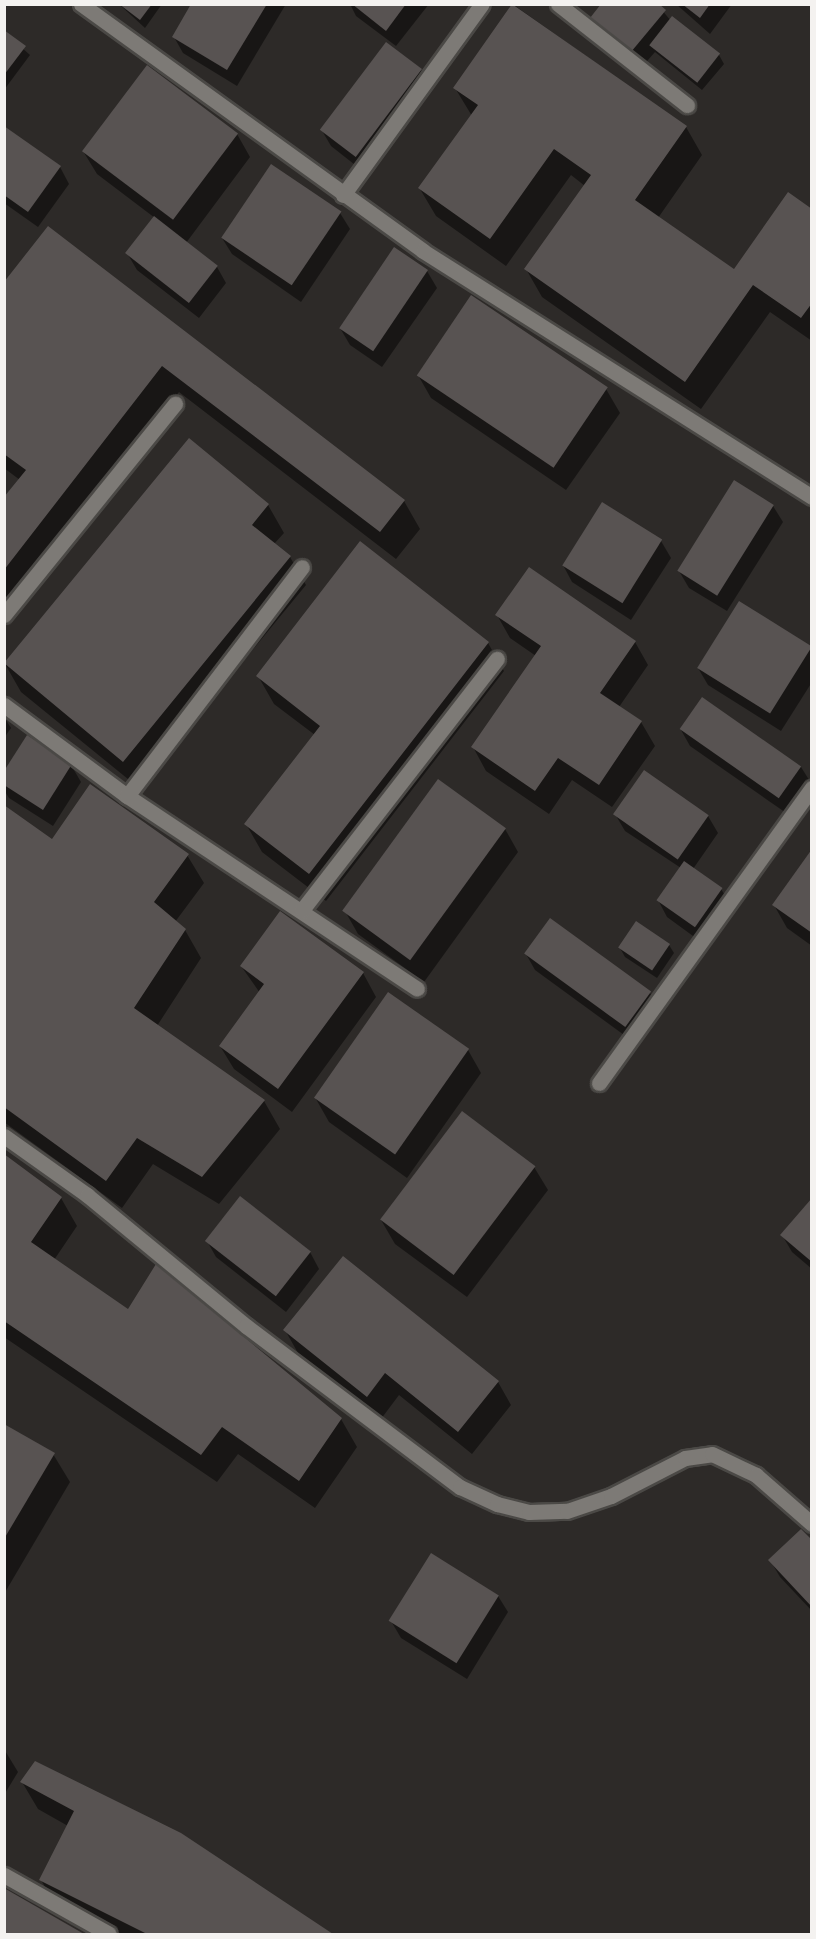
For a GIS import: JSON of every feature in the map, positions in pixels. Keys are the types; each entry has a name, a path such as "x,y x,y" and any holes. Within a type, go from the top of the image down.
{"street":[{"path":"81,4 423,251 812,497"},
{"path":"343,195 482,4"},
{"path":"558,4 687,105"},
{"path":"4,615 175,404"},
{"path":"127,795 302,567"},
{"path":"303,910 497,658"},
{"path":"4,705 127,795 303,910 417,989"},
{"path":"598,1083 812,789"},
{"path":"4,1136 87,1195 246,1326 460,1487 497,1504 529,1512 567,1511 611,1497 685,1458 712,1454 756,1475 812,1524"},
{"path":"4,1875 108,1935"}],"building":[{"path":"119,4 152,4 140,20"},
{"path":"191,4 267,4 227,70 172,37"},
{"path":"352,4 406,4 386,31"},
{"path":"512,4 687,126 635,200 734,269 788,192 812,209 812,303 801,318 753,285 685,382 524,269 591,175 554,149 490,239 418,188 478,105 453,88"},
{"path":"601,4 659,4 666,10 631,52 590,18"},
{"path":"682,4 710,4 700,18"},
{"path":"672,16 720,54 697,83 649,45"},
{"path":"4,30 26,46 4,75"},
{"path":"386,42 422,69 356,157 320,130"},
{"path":"147,65 238,134 173,220 82,151"},
{"path":"4,126 61,166 28,212 4,195"},
{"path":"271,164 341,212 292,285 221,238"},
{"path":"154,216 218,266 189,303 125,253"},
{"path":"48,226 405,500 380,532 162,366 4,570 4,497 26,470 4,454 4,282"},
{"path":"394,247 428,270 373,351 339,328"},
{"path":"471,295 608,387 554,468 417,375"},
{"path":"189,438 269,504 252,525 291,556 123,762 4,663"},
{"path":"734,480 774,505 717,596 677,571"},
{"path":"602,502 662,540 622,603 562,566"},
{"path":"360,541 489,642 309,874 244,824 320,726 256,676"},
{"path":"529,567 636,641 600,693 642,721 599,785 558,758 535,791 471,747 541,646 495,615"},
{"path":"739,601 812,647 770,714 697,668"},
{"path":"702,697 801,766 779,798 680,729"},
{"path":"27,735 72,764 43,810 4,785 4,771"},
{"path":"644,770 709,815 678,860 613,814"},
{"path":"438,779 506,828 410,960 342,911"},
{"path":"90,784 189,854 154,902 186,929 134,1008 265,1100 202,1177 137,1138 106,1181 4,1107 4,805 52,839"},
{"path":"812,849 812,933 772,905"},
{"path":"684,861 723,888 695,927 656,900"},
{"path":"280,911 364,972 278,1089 219,1046 264,984 240,966"},
{"path":"550,918 651,991 625,1027 524,954"},
{"path":"636,921 670,944 652,970 618,948"},
{"path":"388,992 469,1049 395,1154 314,1098"},
{"path":"462,1111 535,1166 454,1275 380,1220"},
{"path":"4,1154 62,1197 31,1242 128,1309 156,1264 342,1418 299,1481 222,1427 201,1455 4,1321"},
{"path":"240,1196 311,1251 276,1296 205,1241"},
{"path":"812,1198 812,1262 780,1235"},
{"path":"343,1256 499,1381 458,1432 385,1373 367,1397 283,1330"},
{"path":"4,1424 55,1453 4,1539"},
{"path":"801,1529 812,1540 812,1607 768,1560"},
{"path":"431,1553 499,1595 456,1663 389,1621"},
{"path":"35,1761 181,1833 333,1934 147,1934 39,1880 74,1811 20,1782"},
{"path":"4,1888 84,1934 4,1934"}]}
